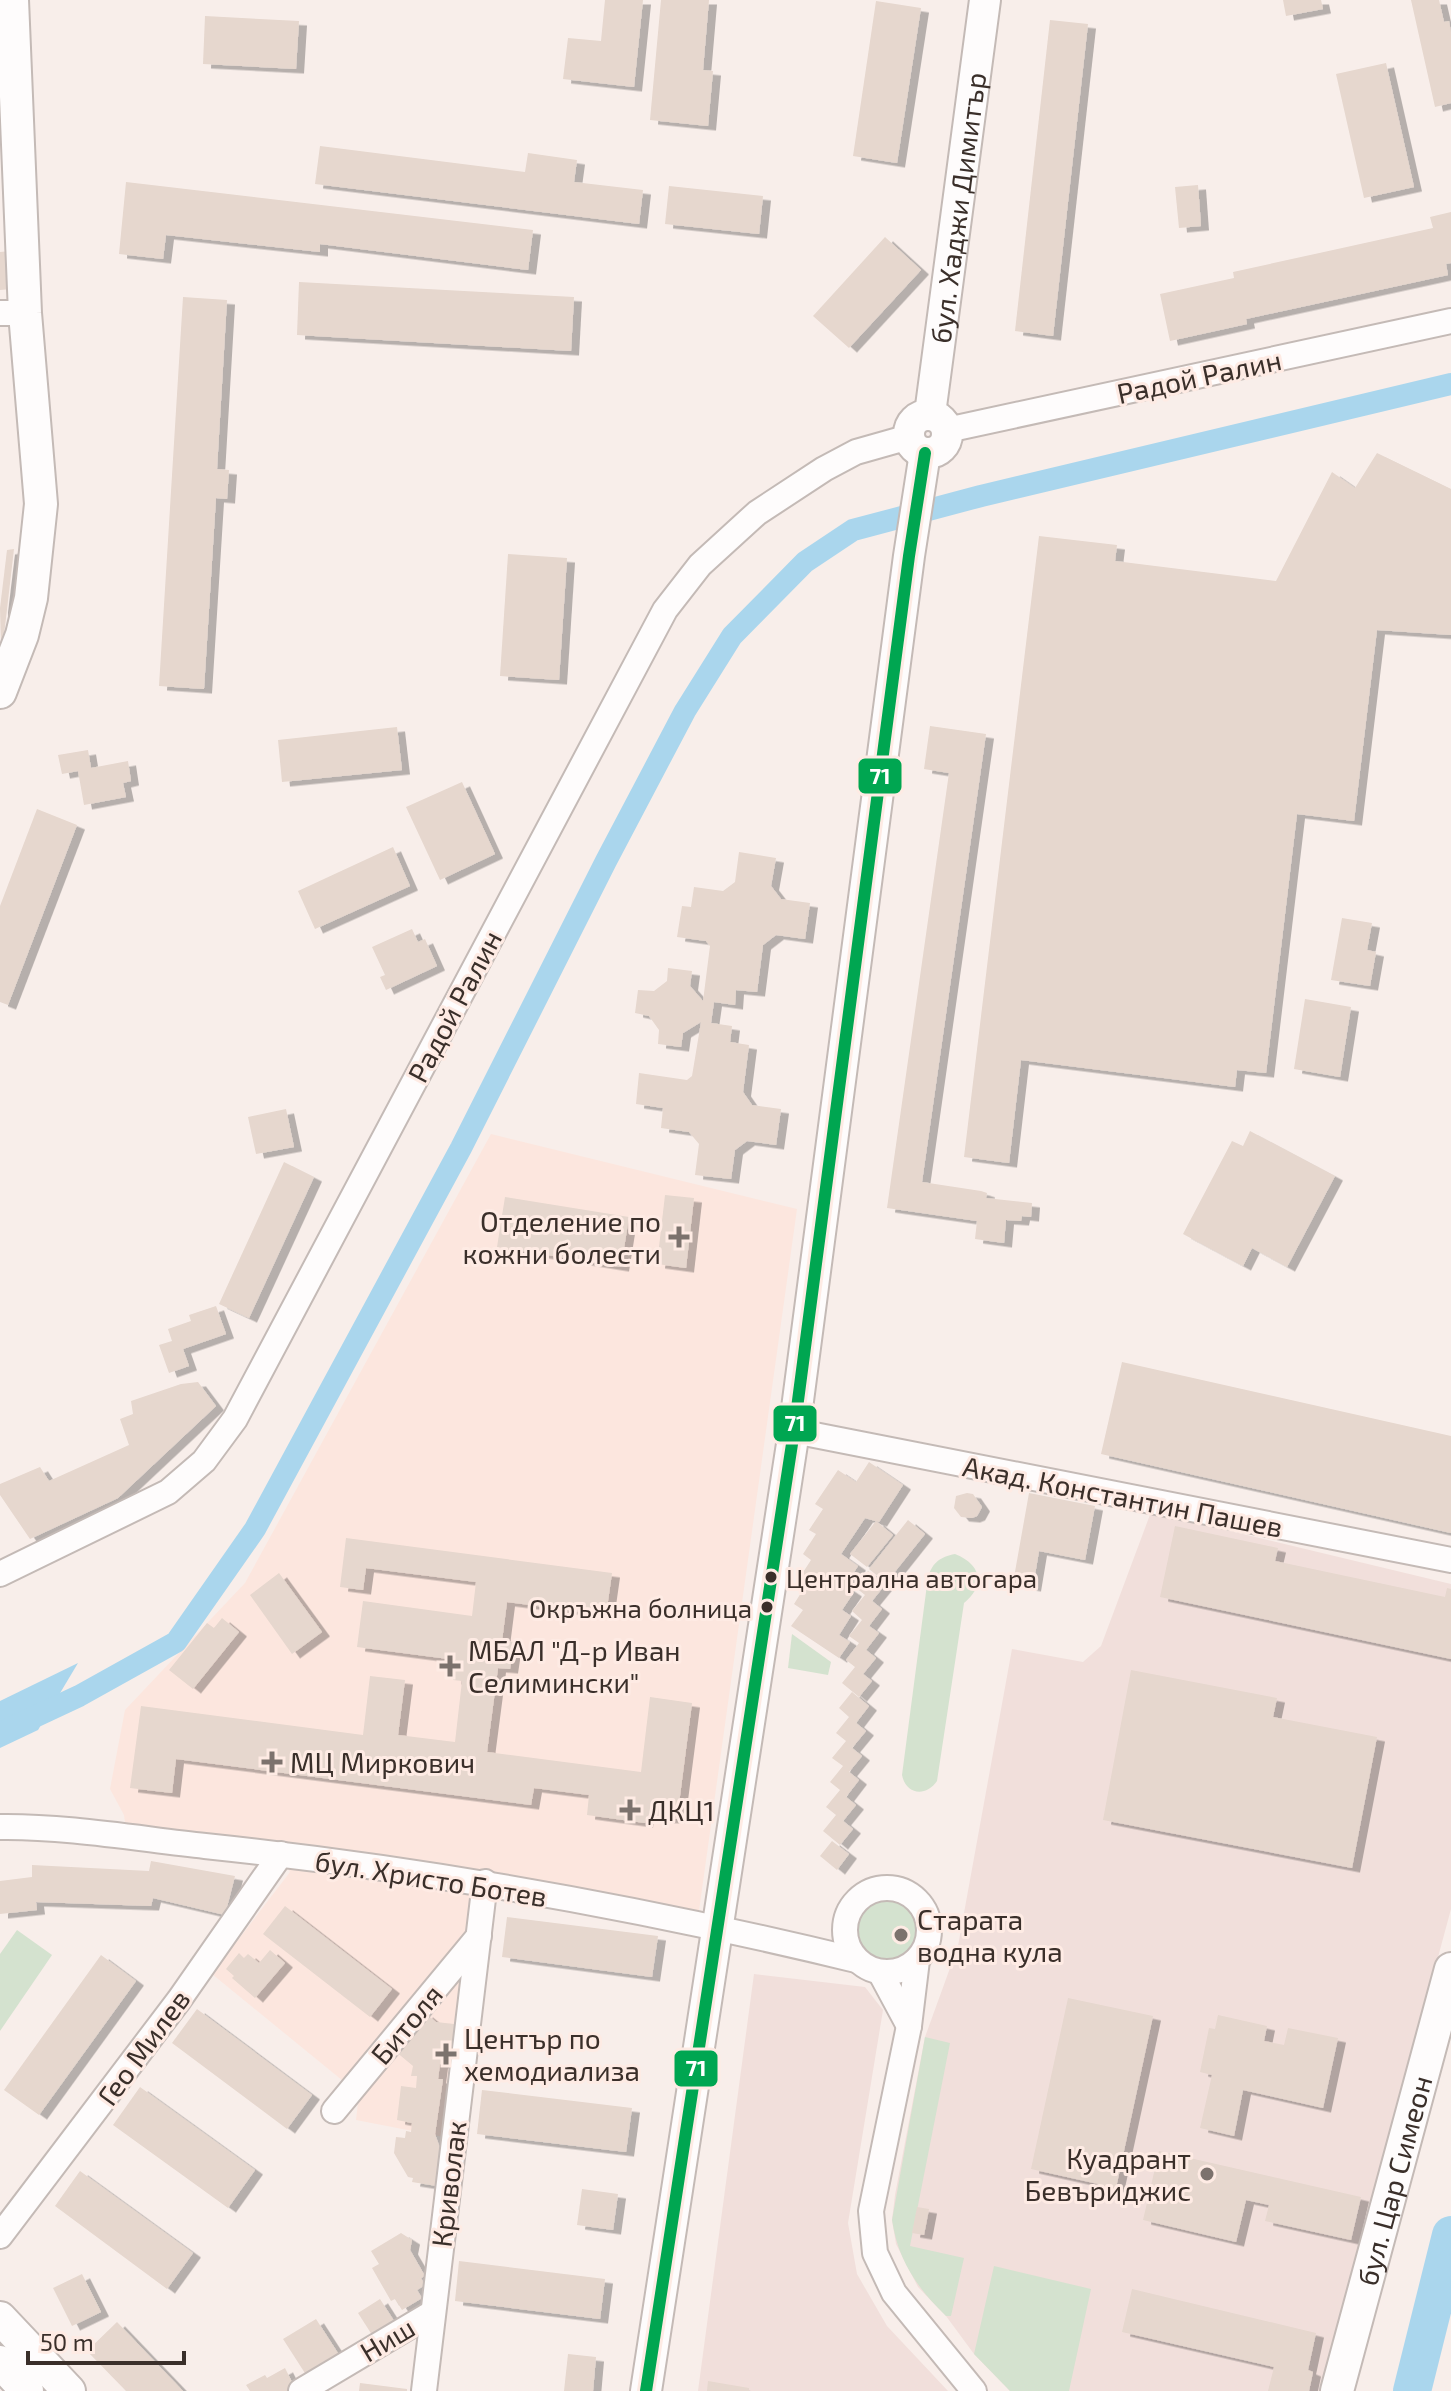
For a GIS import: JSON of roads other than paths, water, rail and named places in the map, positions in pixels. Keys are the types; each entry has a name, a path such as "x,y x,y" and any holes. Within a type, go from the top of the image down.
{"main road":[{"path":"0,692 22,635 31,598 41,504 12,313 12,0"},
{"name":"бул. Цар Симеон","path":"1337,2391 1451,1969"},
{"path":"0,2318 69,2391"},
{"path":"0,2362 27,2391"}],"street":[{"name":"бул. Хаджи Димитър","path":"938,422 985,0"},
{"name":"Радой Ралин","path":"938,422 1451,321"},
{"path":"646,2391 794,1431 909,556 918,455 912,422 920,416 938,422"},
{"name":"Радой Ралин","path":"0,1574 137,1510 168,1492 204,1461 235,1419 665,610 700,565 757,513 856,452 918,455"},
{"name":"Акад. Константин Пашев","path":"794,1431 1451,1560"},
{"name":"бул. Христо Ботев","path":"0,1827 281,1854 485,1882 716,1928 856,1960"},
{"name":"Гео Милев","path":"0,2236 179,2000 281,1854"},
{"name":"Криволак","path":"424,2391 485,1882"},
{"path":"883,1888 902,1891 919,1903 928,1923 926,1946 917,1960 906,1968 893,1972 871,1970 856,1960 846,1942 845,1922 852,1905 866,1893 883,1888"},
{"path":"792,1944 845,1922"},
{"name":"Битоля","path":"334,2111 479,1936"},
{"path":"917,1960 909,2026 871,2211 875,2253 894,2293 974,2391"},
{"path":"880,1972 909,2026"},
{"name":"Ниш","path":"301,2391 432,2313"}],"water":[{"path":"78,1663 38,1730 0,1748 0,1701"}],"waterway":[{"path":"0,1733 79,1696 176,1642 255,1529 461,1148 685,711 732,636 805,562 853,530 981,496 1451,384"},
{"path":"1412,2391 1451,2235"}],"place":[{"name":"Отделение по кожни болести","path":"679,1237"},
{"name":"Централна автогара","path":"771,1577"},
{"name":"Окръжна болница","path":"767,1607"},
{"name":"МБАЛ \"Д-р Иван Селимински\"","path":"450,1666"},
{"name":"МЦ Миркович","path":"272,1762"},
{"name":"ДКЦ1","path":"630,1810"},
{"name":"Старата водна кула","path":"901,1935"},
{"name":"Център по хемодиализа","path":"446,2054"},
{"name":"Куадрант Бевъриджис","path":"1207,2174"}]}
